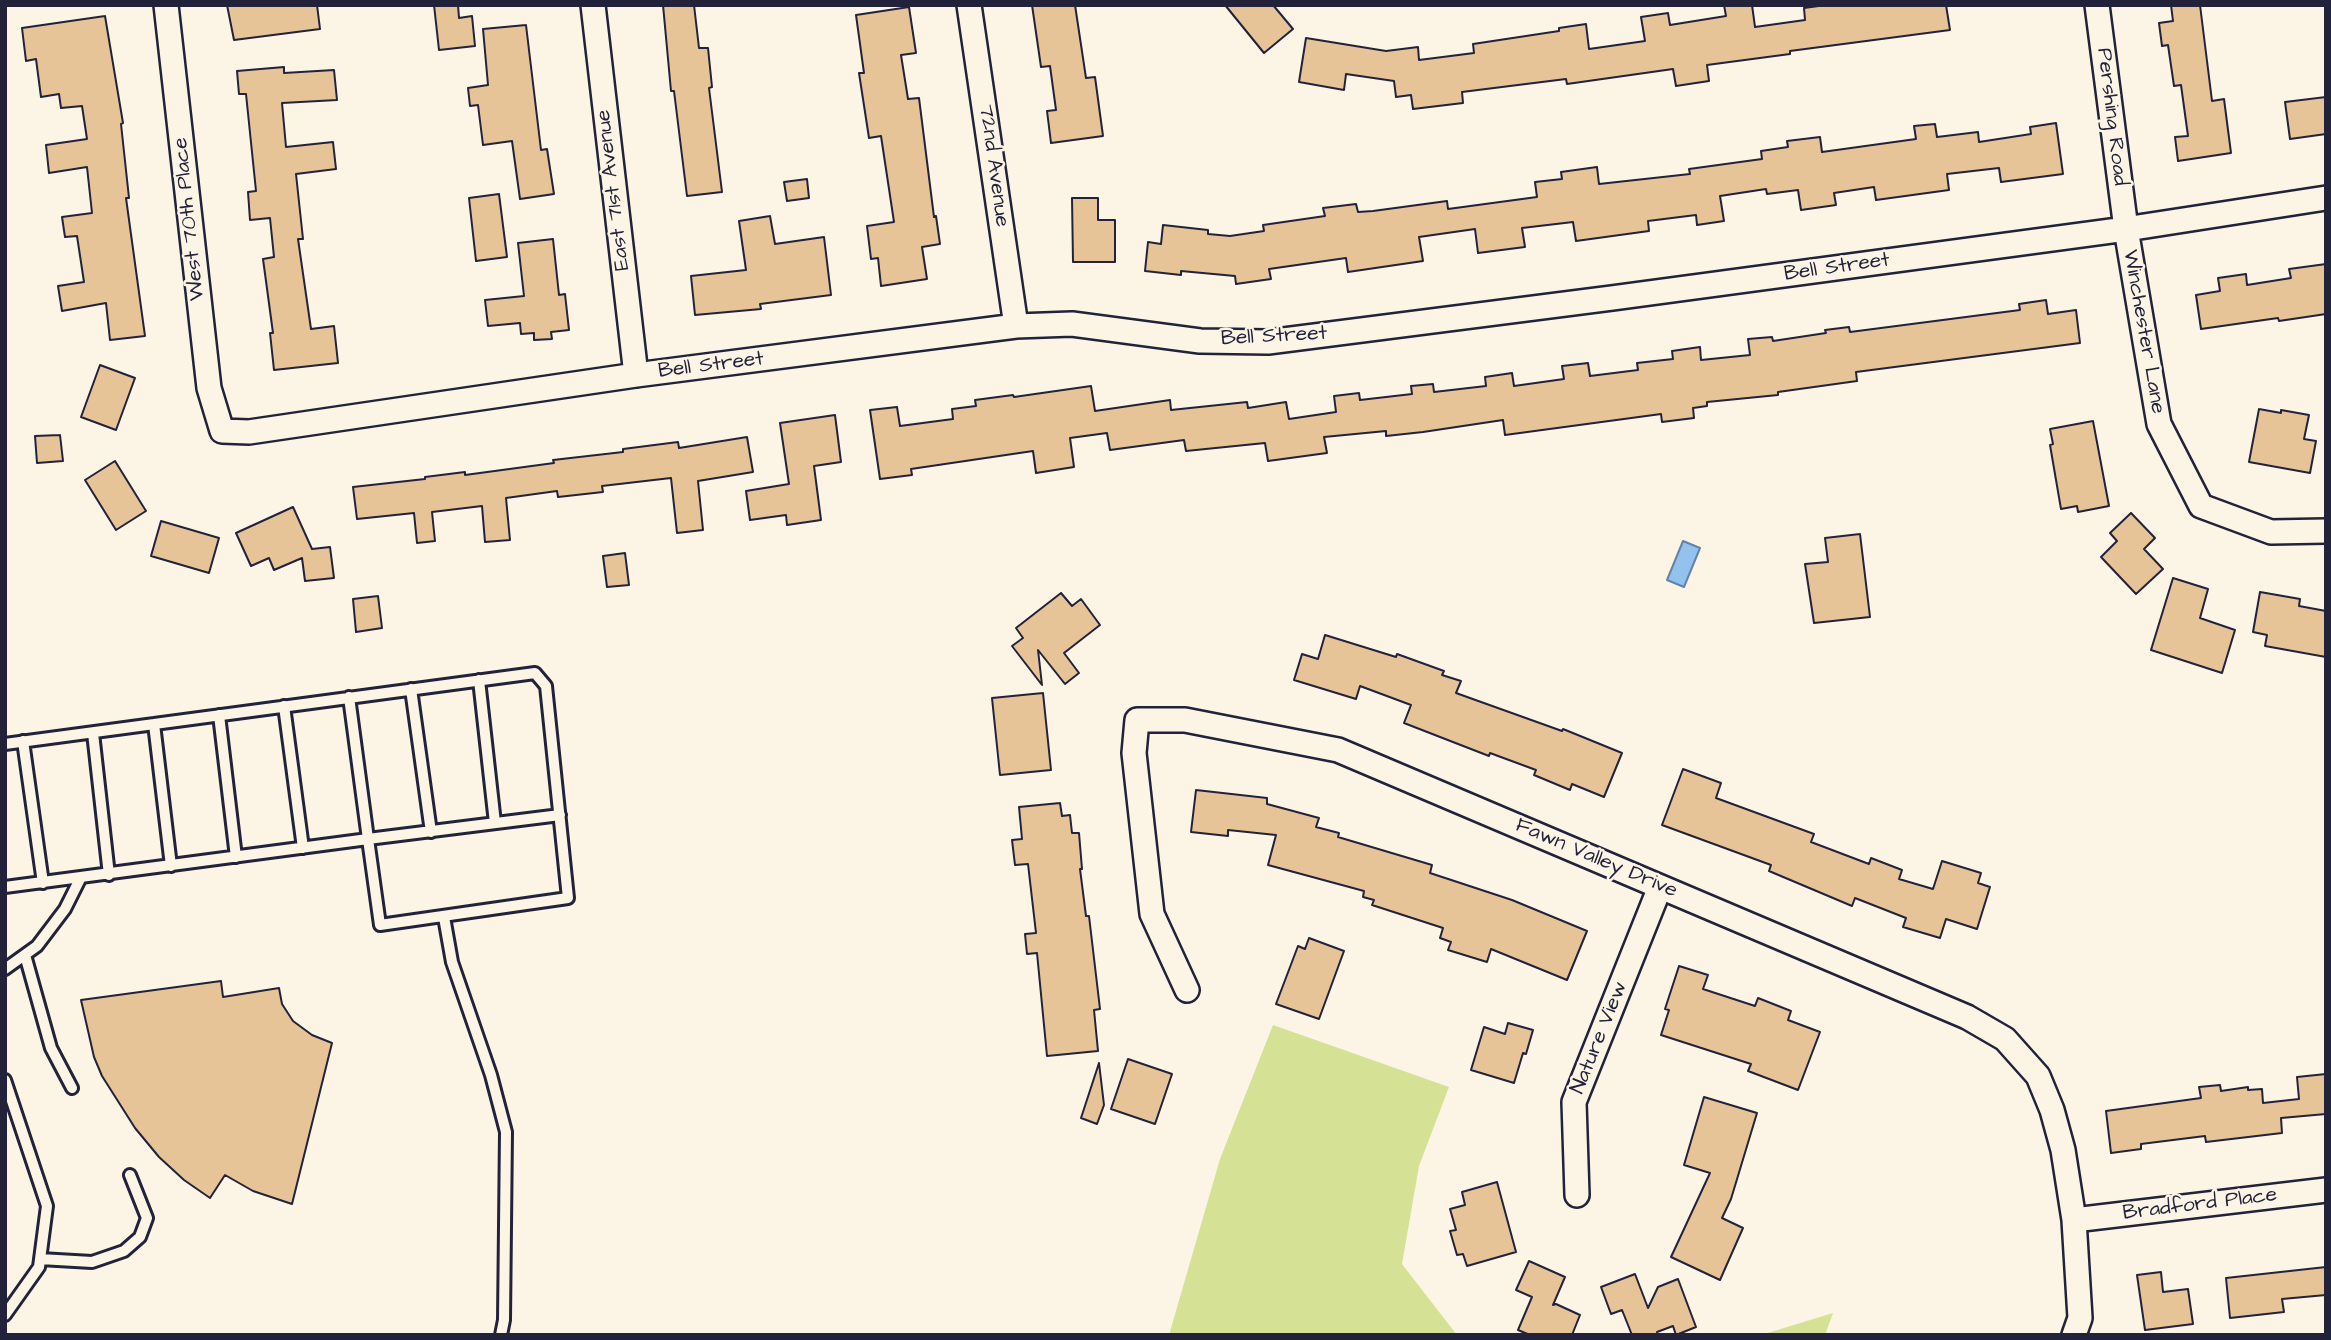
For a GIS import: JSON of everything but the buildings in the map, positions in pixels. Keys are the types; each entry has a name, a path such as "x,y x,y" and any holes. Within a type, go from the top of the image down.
{"street":[{"name":"West 70th Place","path":"166,5 209,388 222,431"},
{"name":"East 71st Avenue","path":"593,5 636,375"},
{"name":"72nd Avenue","path":"969,5 1016,326"},
{"name":"Pershing Road","path":"2097,5 2126,229"},
{"name":"Bell Street","path":"222,431 249,432 636,375 1016,326 1072,324 1200,341 1268,342 2126,229 2326,198"},
{"name":"Winchester Lane","path":"2126,229 2159,424 2201,506 2271,532 2326,531"},
{"name":"Fawn Valley Drive","path":"1187,990 1153,914 1134,753 1137,720 1185,720 1339,750 1967,1017 2005,1039 2038,1076 2052,1110 2063,1150 2074,1220 2080,1318 2074,1335"},
{"name":"Nature View","path":"1577,1195 1574,1102 1660,887"},
{"name":"Bradford Place","path":"2074,1220 2326,1189"}],"lane":[{"path":"5,744 349,697 536,673 546,686 568,898 380,925 349,697"},
{"path":"479,680 495,823"},
{"path":"411,689 431,832"},
{"path":"284,706 303,848"},
{"path":"219,715 236,857"},
{"path":"154,724 171,866"},
{"path":"93,733 109,875"},
{"path":"23,741 43,883"},
{"path":"5,887 560,815"},
{"path":"5,969 37,946 65,909 80,879"},
{"path":"444,917 452,962 491,1076 506,1132 504,1320 501,1335"},
{"path":"25,955 51,1048 72,1088"},
{"path":"5,1080 47,1206 39,1267 5,1315"},
{"path":"5,1126 18,1122"},
{"path":"40,1259 92,1262 124,1251 140,1237 147,1218 131,1175"}],"green space":[{"path":"1273,1025 1449,1087 1419,1166 1402,1264 1457,1335 1169,1335 1220,1159"},
{"path":"1833,1313 1825,1335 1761,1335"}],"water":[{"path":"1683,541 1700,548 1684,587 1667,580"}]}
